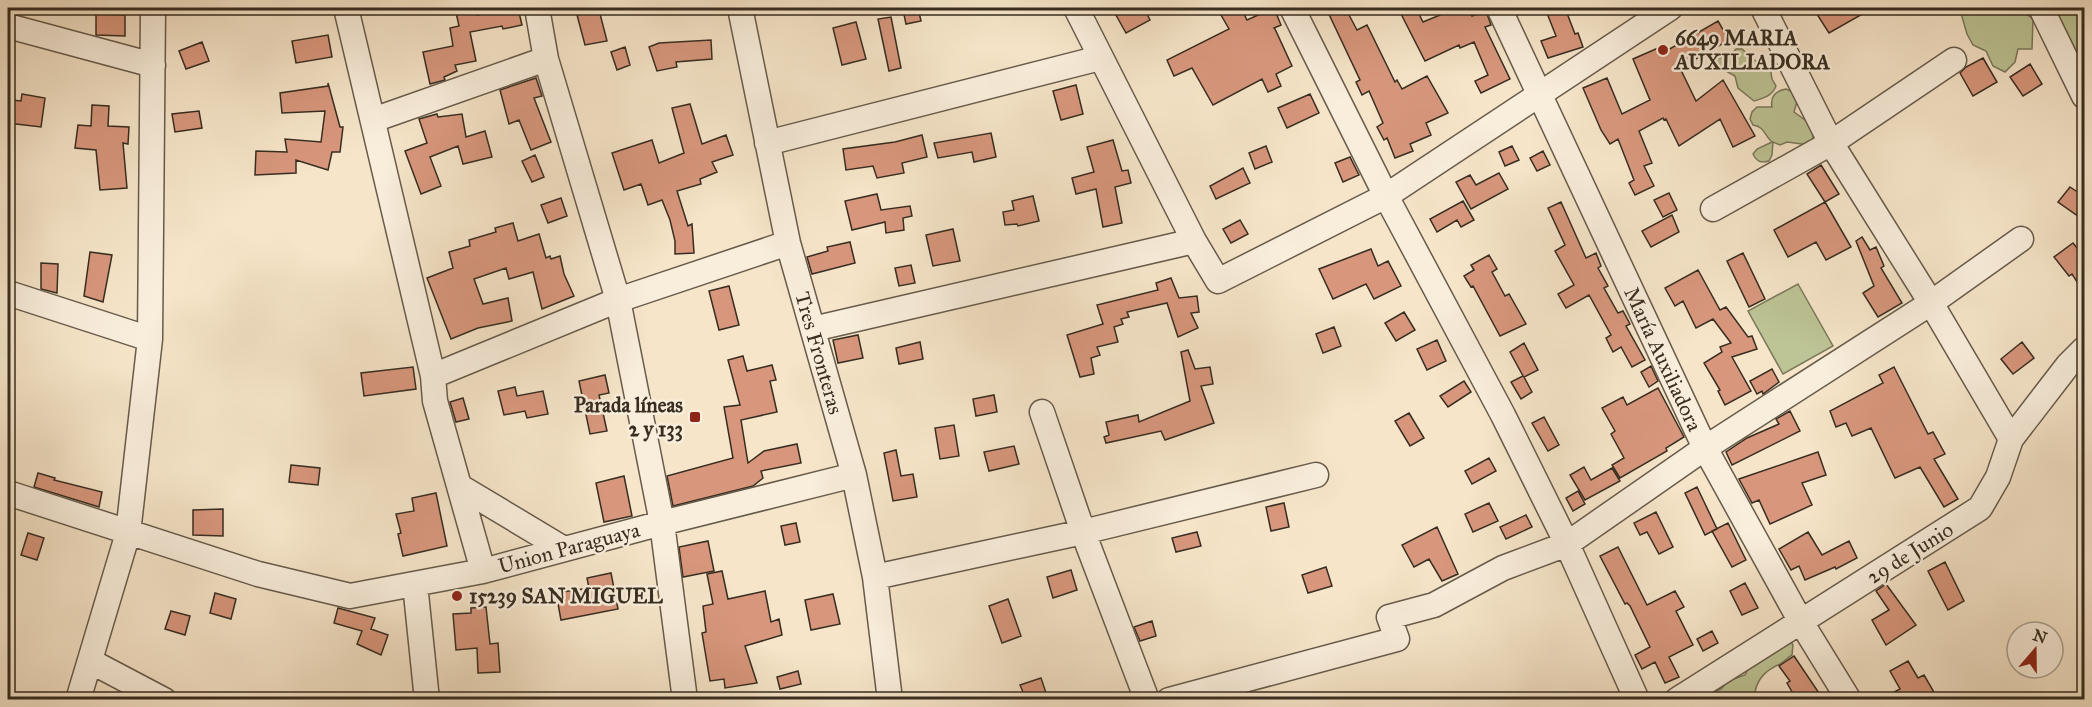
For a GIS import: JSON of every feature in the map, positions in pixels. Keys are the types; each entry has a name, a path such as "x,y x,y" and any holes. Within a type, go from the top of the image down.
{"street":[{"path":"78,699 128,533 150,339 153,8"},
{"path":"346,8 433,376 435,401 483,571"},
{"path":"537,8 546,59 618,300 662,523 685,699"},
{"name":"Tres Fronteras","path":"740,8 788,243 854,474 875,577 890,699"},
{"path":"1076,8 1194,241 1218,281 1386,196 1670,8"},
{"path":"1292,8 1386,196 1503,415 1567,544 1637,699"},
{"name":"María Auxiliadora","path":"1499,8 1705,448 1801,622 1849,699"},
{"path":"1763,8 1831,143 1931,303 2011,439"},
{"path":"2041,8 2085,96"},
{"path":"8,26 153,65"},
{"path":"767,142 1100,58"},
{"path":"373,120 546,59"},
{"path":"1713,209 1831,143 1954,60"},
{"path":"1170,699 1397,639 1389,617 1434,605 1503,568 1567,544 1705,448 1931,303 2021,239"},
{"path":"813,329 1194,241"},
{"path":"433,376 618,300 788,243"},
{"path":"8,293 150,339"},
{"name":"29 de Junio","path":"1677,699 1980,508 1998,477 2011,439 2068,365 2085,349"},
{"path":"1042,412 1083,532 1147,699"},
{"name":"Union Paraguaya","path":"8,493 258,574 350,596 483,571 854,474"},
{"path":"875,577 1083,532 1316,475"},
{"path":"459,486 564,549"},
{"path":"415,584 427,699"},
{"path":"90,661 164,699"}],"green space":[{"path":"1964,8 2018,8 2033,19 2032,49 2018,49 2015,62 2005,72 1993,66 1986,51 1973,45 1967,34 1960,10"},
{"path":"2048,8 2084,8 2084,71"},
{"path":"1736,49 1742,49 1754,60 1770,66 1772,79 1776,86 1764,98 1754,101 1738,88 1735,76 1717,66 1716,59 1731,55"},
{"path":"1786,89 1798,98 1794,112 1812,125 1813,140 1809,145 1787,142 1780,145 1773,142 1769,161 1759,161 1753,154 1757,149 1772,142 1762,129 1753,125 1750,119 1752,112 1757,107 1772,107 1774,95"},
{"path":"1798,284 1833,346 1783,374 1748,311"},
{"path":"1790,640 1793,645 1792,655 1767,672 1758,682 1755,692 1763,699 1708,700 1711,693 1721,689 1728,681 1745,675 1750,665"}],"building":[{"path":"455,8 476,8 477,15 506,8 518,8 522,25 470,32 476,61 455,65 457,71 444,77 445,80 430,84 423,52 453,46 450,28 459,26"},
{"path":"918,8 921,21 906,24 903,10"},
{"path":"1130,8 1144,8 1150,20 1126,33 1116,15"},
{"path":"1217,8 1241,8 1247,20 1274,8 1281,25 1274,28 1292,66 1276,74 1281,86 1268,92 1262,79 1213,105 1192,68 1174,76 1167,60 1229,29"},
{"path":"1326,8 1341,8 1345,15 1348,13 1357,30 1367,25 1395,82 1397,80 1402,89 1427,76 1448,113 1426,123 1431,135 1410,144 1413,151 1395,158 1387,138 1384,140 1377,127 1383,123 1369,91 1362,95 1356,82 1360,80"},
{"path":"1398,8 1416,8 1423,22 1457,8 1469,8 1472,16 1486,11 1491,25 1485,27 1510,79 1481,93 1475,81 1488,75 1474,42 1460,48 1459,45 1425,61"},
{"path":"1545,8 1565,8 1575,34 1578,33 1583,47 1548,58 1541,41 1556,36"},
{"path":"1813,8 1873,8 1829,33"},
{"path":"599,10 607,41 585,45 577,15"},
{"path":"96,14 125,15 125,36 96,35"},
{"path":"891,17 901,68 889,71 878,19"},
{"path":"1718,21 1729,40 1680,68 1696,101 1723,80 1755,136 1733,147 1720,119 1679,146 1666,119 1663,118 1639,131 1652,163 1644,166 1654,186 1635,195 1629,183 1634,180 1618,139 1610,144 1601,130 1583,88 1607,78 1622,114 1650,100 1633,59 1665,45 1668,50"},
{"path":"856,22 866,59 842,65 833,28"},
{"path":"328,35 332,57 296,63 292,41"},
{"path":"711,40 712,59 676,62 677,67 657,71 649,47 659,43"},
{"path":"202,42 209,61 186,69 179,51"},
{"path":"625,47 630,65 617,70 611,52"},
{"path":"1983,58 1997,82 1973,96 1960,73"},
{"path":"2030,64 2042,84 2023,96 2010,77"},
{"path":"536,78 542,96 534,98 551,142 531,150 519,120 509,124 500,90"},
{"path":"328,83 340,127 343,127 340,152 332,152 328,170 296,160 296,173 255,175 256,151 287,152 285,139 321,142 325,111 282,113 280,93 328,86"},
{"path":"1076,85 1083,114 1061,120 1053,91"},
{"path":"22,94 45,98 41,127 8,123 12,100 21,101"},
{"path":"1310,94 1319,113 1287,128 1278,108"},
{"path":"690,104 702,144 726,135 733,155 712,162 717,172 700,179 701,184 677,191 688,226 692,224 694,253 675,254 675,241 670,220 662,200 648,205 641,184 624,190 612,153 652,140 659,163 684,153 672,108"},
{"path":"92,105 109,106 108,126 129,127 128,144 123,143 127,188 100,190 96,150 75,148 78,125 91,126"},
{"path":"199,111 202,128 175,132 172,114"},
{"path":"437,114 438,117 462,114 466,137 485,131 492,157 463,164 458,146 430,157 441,186 421,194 405,151 427,143 419,119"},
{"path":"991,133 996,157 974,162 972,152 938,158 934,143"},
{"path":"922,135 927,157 902,163 904,173 877,178 873,166 846,170 843,149 895,142"},
{"path":"1113,140 1122,171 1128,170 1131,183 1115,187 1122,223 1103,227 1096,189 1076,194 1072,178 1094,172 1087,147"},
{"path":"1266,146 1272,162 1255,169 1249,153"},
{"path":"1512,146 1519,160 1505,166 1499,152"},
{"path":"1543,151 1550,165 1537,171 1530,158"},
{"path":"535,155 544,177 532,182 522,161"},
{"path":"1350,157 1359,175 1343,182 1335,163"},
{"path":"1821,165 1839,194 1825,202 1807,174"},
{"path":"1243,168 1250,183 1216,199 1210,186"},
{"path":"1499,173 1508,189 1471,209 1456,182 1470,175 1476,185"},
{"path":"2070,187 2085,197 2085,221 2058,202"},
{"path":"1669,193 1677,210 1663,217 1654,200"},
{"path":"877,194 881,210 910,206 912,216 903,218 904,230 886,233 885,222 852,230 845,201"},
{"path":"1033,196 1039,221 1018,226 1017,224 1005,225 1003,212 1014,210 1012,201"},
{"path":"561,198 567,216 548,223 541,205"},
{"path":"1463,201 1474,220 1461,227 1457,220 1437,232 1430,219"},
{"path":"1561,202 1586,258 1596,253 1601,266 1598,268 1608,286 1604,288 1618,313 1623,311 1630,324 1626,326 1645,360 1632,367 1621,347 1613,352 1606,338 1611,335 1589,295 1566,308 1558,294 1574,285 1555,251 1565,245 1548,208"},
{"path":"1825,202 1851,247 1826,260 1816,242 1788,257 1774,230"},
{"path":"1672,215 1679,232 1651,247 1642,231"},
{"path":"1240,220 1248,234 1231,243 1223,229"},
{"path":"513,223 518,241 539,234 546,258 560,256 564,274 574,296 542,309 533,272 509,279 506,268 474,279 483,304 508,298 512,321 478,328 451,339 427,278 453,268 449,252 470,246 469,240 496,232 495,228"},
{"path":"953,229 960,261 933,266 926,235"},
{"path":"1862,237 1870,250 1876,247 1884,266 1881,268 1902,303 1878,317 1863,293 1874,286 1856,241"},
{"path":"850,242 855,263 812,274 807,257 828,251 827,247"},
{"path":"2073,243 2085,258 2085,294 2072,274 2069,276 2054,257"},
{"path":"1371,249 1378,266 1388,261 1401,286 1374,299 1366,284 1333,299 1319,269"},
{"path":"90,252 112,255 103,302 84,296"},
{"path":"1743,253 1765,299 1749,307 1727,261"},
{"path":"1489,255 1497,269 1492,272 1505,296 1509,294 1526,324 1500,336 1473,286 1471,287 1464,276 1474,270 1471,265"},
{"path":"41,263 58,264 57,293 41,289"},
{"path":"911,265 915,283 899,286 895,268"},
{"path":"1698,270 1720,310 1726,307 1748,337 1752,336 1757,349 1732,357 1751,391 1725,405 1718,391 1720,390 1704,363 1722,352 1720,347 1731,343 1713,319 1696,328 1683,301 1675,306 1665,288"},
{"path":"1171,278 1179,298 1197,296 1199,312 1191,313 1198,328 1178,337 1167,303 1127,312 1129,317 1121,319 1123,324 1114,327 1118,342 1097,347 1100,355 1091,358 1094,374 1080,377 1067,335 1103,324 1097,305 1158,290 1156,283"},
{"path":"729,286 739,325 719,330 709,291"},
{"path":"1404,312 1415,330 1396,341 1385,323"},
{"path":"1334,327 1341,346 1323,353 1316,334"},
{"path":"858,335 863,358 838,363 833,340"},
{"path":"1437,340 1446,361 1427,370 1417,349"},
{"path":"920,342 923,359 899,364 896,348"},
{"path":"2022,342 2034,358 2013,374 2001,359"},
{"path":"1524,343 1538,370 1524,377 1532,392 1521,399 1511,382 1523,376 1510,352"},
{"path":"1188,350 1195,369 1210,367 1213,384 1201,386 1214,423 1165,440 1161,431 1106,443 1104,437 1109,435 1106,422 1138,415 1139,422 1190,401 1181,352"},
{"path":"743,356 747,371 772,365 776,380 770,381 777,412 741,420 748,463 764,451 797,444 801,463 761,471 763,478 753,486 673,506 667,476 733,458 724,407 740,405 728,360"},
{"path":"1651,366 1658,381 1649,387 1641,372"},
{"path":"413,367 416,389 364,396 361,373"},
{"path":"1894,367 1928,434 1933,432 1945,454 1934,459 1958,499 1944,507 1920,467 1895,478 1871,428 1852,436 1846,423 1836,427 1830,411 1883,383 1879,375"},
{"path":"1772,369 1779,382 1763,394 1762,391 1757,394 1750,381"},
{"path":"605,375 609,393 599,395 607,431 590,434 579,381"},
{"path":"1464,381 1471,392 1448,407 1440,396"},
{"path":"515,387 517,396 543,391 548,414 527,418 525,411 504,415 498,391"},
{"path":"1658,388 1684,437 1666,448 1667,451 1620,478 1612,465 1624,458 1611,434 1615,431 1602,408 1623,397 1627,405"},
{"path":"994,395 997,412 976,416 973,399"},
{"path":"463,398 469,419 456,422 450,402"},
{"path":"1790,411 1800,431 1732,465 1726,452 1747,438 1779,424 1776,419"},
{"path":"1409,413 1424,438 1410,446 1395,421"},
{"path":"1544,417 1559,445 1548,451 1532,423"},
{"path":"954,425 959,456 940,459 935,428"},
{"path":"1014,446 1019,464 989,471 984,452"},
{"path":"896,450 901,476 913,474 917,497 893,501 884,453"},
{"path":"1818,452 1826,475 1802,483 1812,505 1770,524 1759,500 1752,503 1739,479"},
{"path":"1489,458 1496,471 1472,484 1465,471"},
{"path":"291,465 320,468 318,485 289,482"},
{"path":"1584,467 1591,480 1612,468 1620,481 1585,500 1570,475"},
{"path":"38,473 55,478 54,480 102,492 99,507 34,487"},
{"path":"624,476 632,516 604,522 596,483"},
{"path":"1697,487 1717,529 1705,535 1685,493"},
{"path":"1578,491 1585,504 1573,511 1566,498"},
{"path":"436,493 447,546 403,556 398,534 401,533 396,514 414,511 412,498"},
{"path":"1284,503 1289,527 1271,531 1266,507"},
{"path":"1489,503 1498,521 1473,532 1465,514"},
{"path":"223,509 223,536 193,535 193,510"},
{"path":"1656,512 1673,547 1659,554 1647,532 1640,535 1634,523"},
{"path":"1526,515 1532,527 1506,539 1500,527"},
{"path":"796,523 800,542 785,545 781,526"},
{"path":"1728,523 1746,560 1732,567 1712,531"},
{"path":"1437,527 1458,574 1442,581 1429,559 1414,567 1402,545"},
{"path":"1197,532 1201,546 1176,552 1172,538"},
{"path":"1808,532 1822,555 1849,541 1857,558 1836,569 1835,567 1805,580 1799,566 1791,570 1779,549"},
{"path":"28,533 44,538 37,560 21,555"},
{"path":"708,541 714,571 683,577 679,547"},
{"path":"1618,547 1647,605 1675,591 1684,607 1676,611 1693,645 1669,657 1679,677 1665,683 1655,662 1642,669 1635,655 1650,647 1630,606 1625,604 1600,556"},
{"path":"1945,562 1964,601 1948,610 1928,571"},
{"path":"1326,567 1332,586 1308,593 1302,575"},
{"path":"1071,570 1077,590 1053,598 1047,577"},
{"path":"722,571 728,599 765,591 771,622 779,619 782,635 745,646 757,683 725,688 724,679 710,681 702,633 706,632 703,606 713,604 707,574"},
{"path":"611,573 618,609 561,620 556,593 589,588 587,578"},
{"path":"1745,583 1758,608 1742,615 1730,591"},
{"path":"1886,584 1916,625 1886,645 1872,620 1889,610 1876,591"},
{"path":"215,593 236,599 231,619 210,613"},
{"path":"833,594 840,624 811,630 805,600"},
{"path":"1008,599 1021,636 1002,643 989,606"},
{"path":"486,607 490,644 498,643 500,672 478,673 477,648 456,650 453,614 471,613 471,608"},
{"path":"338,608 375,618 371,629 388,635 381,655 357,644 362,631 334,623"},
{"path":"171,611 190,616 185,635 165,629"},
{"path":"1152,621 1156,636 1140,641 1134,627"},
{"path":"1712,631 1718,643 1703,651 1697,639"},
{"path":"1794,656 1823,699 1802,699 1798,695 1795,697 1787,683 1790,681 1779,666"},
{"path":"1908,661 1918,678 1924,675 1938,699 1881,699 1900,689 1890,671"},
{"path":"798,671 801,684 780,689 777,677"},
{"path":"1041,678 1048,699 1026,699 1020,685"}],"place":[{"name":"6649 MARIA AUXILIADORA","path":"1663,50"},
{"name":"Parada líneas 2 y 133","path":"695,417"},
{"name":"15239 SAN MIGUEL","path":"457,596"}]}
